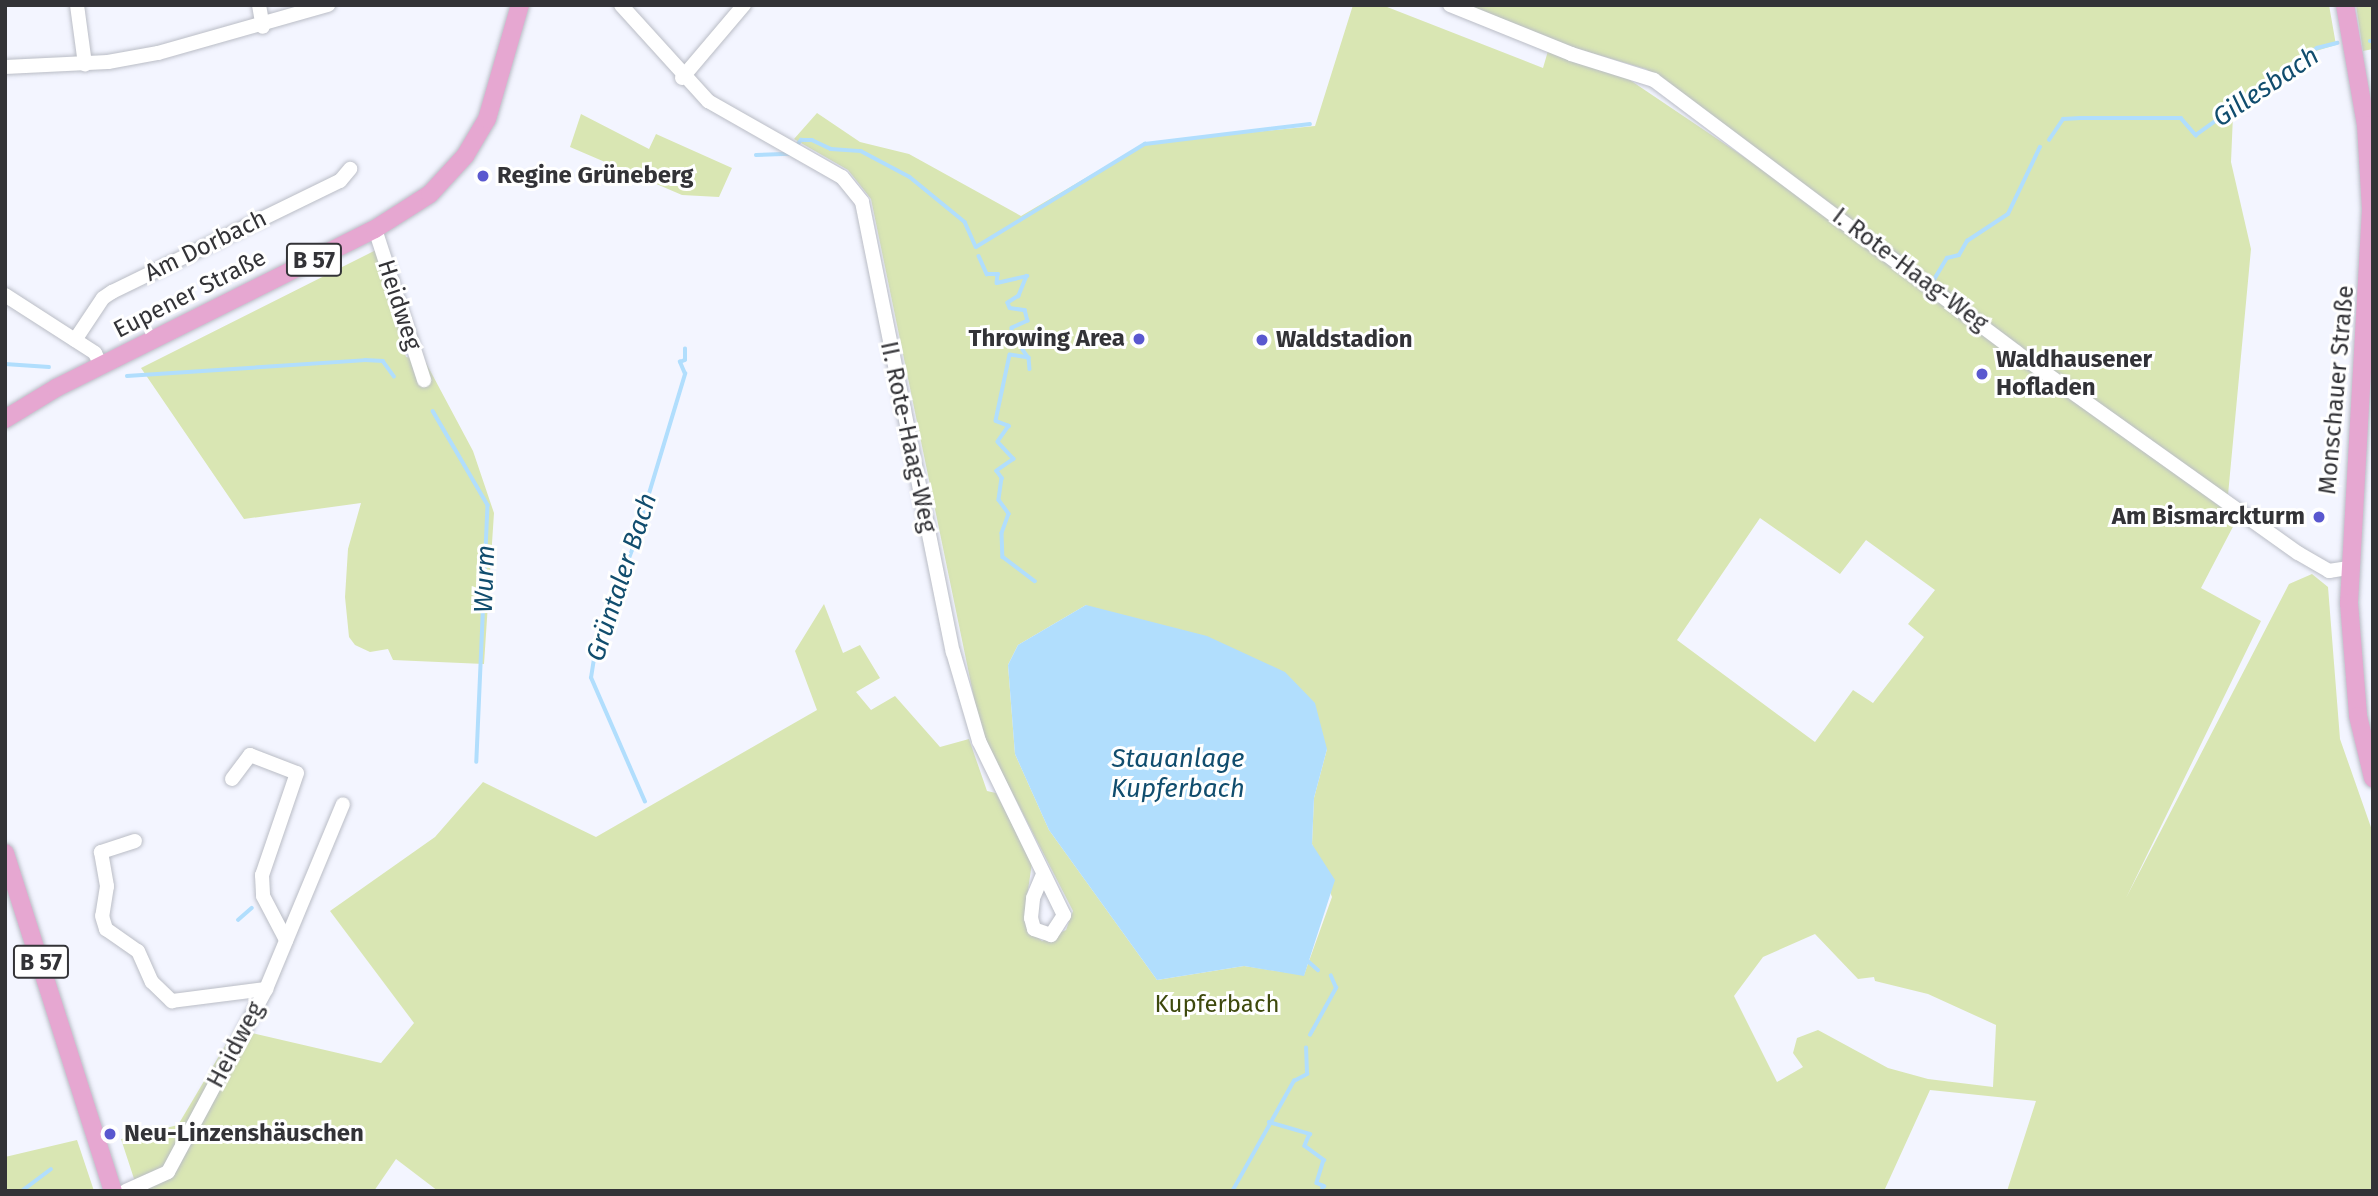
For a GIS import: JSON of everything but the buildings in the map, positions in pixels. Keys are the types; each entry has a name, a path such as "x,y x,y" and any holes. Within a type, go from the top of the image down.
{"main road":[{"name":"Eupener Straße","path":"5,419 101,366 375,229 430,194 471,148 498,89 520,5"},
{"name":"Monschauer Straße","path":"2345,5 2366,125 2371,209 2367,335 2349,568 2358,716 2373,778"},
{"name":"B 57","path":"5,853 113,1191"}],"street":[{"path":"77,5 85,64"},
{"path":"259,5 263,27"},
{"path":"5,67 85,64 158,53 263,27 328,5"},
{"name":"II. Rote-Haag-Weg","path":"621,5 682,78 708,101 842,177 862,202 953,652 979,741 1043,874"},
{"path":"682,78 744,5"},
{"name":"I. Rote-Haag-Weg","path":"1450,5 1571,54 1654,80 2016,352 2317,567 2329,571 2349,568"},
{"name":"Am Dorbach","path":"75,340 103,298 112,292 340,181 350,169"},
{"name":"Heidweg","path":"375,229 424,380"},
{"path":"5,295 95,353 101,366"},
{"path":"232,779 250,755 297,773 262,875 263,896 286,940"},
{"name":"Heidweg","path":"126,1191 168,1172 266,989 343,804"},
{"name":"Heidweg","path":"135,841 101,852 107,886 102,916 106,929 138,951 152,982 172,1001 266,989"}],"green space":[{"path":"1353,5 1382,5 1543,68 1548,51 1621,74 1759,167 2237,519 2201,588 2261,621 2126,898 2289,584 2312,574 2328,587 2340,739 2373,833 2373,1191 2007,1191 2036,1101 1930,1090 1884,1191 438,1191 396,1159 374,1191 138,1191 121,1139 178,1125 235,1029 381,1063 414,1023 330,911 435,837 483,782 596,837 817,710 795,651 824,604 843,653 860,645 880,678 856,692 871,710 895,696 940,747 969,739 987,791 996,793 1032,863 1027,897 1031,932 1042,941 1066,930 1073,911 981,732 871,199 848,170 794,139 817,113 860,142 909,154 1021,216 1145,143 1315,126","holes":["1760,518 1840,574 1866,540 1935,590 1908,624 1924,637 1873,703 1853,690 1815,742 1677,640","1086,605 1327,749 1314,798 1312,844 1332,897 1304,975 1244,966 1157,980 1049,830 1015,754 1008,665 1018,645","1815,934 1858,979 1874,977 1875,981 1928,994 1996,1025 1993,1087 1928,1079 1888,1068 1818,1030 1797,1038 1793,1053 1803,1067 1777,1082 1734,996 1763,957"]},
{"path":"1465,5 2329,5 2336,45 2316,51 2233,115 2231,162 2251,249 2228,495 2039,365 1646,69 1551,41"},
{"path":"2356,5 2373,5 2373,49 2363,51"},
{"path":"581,114 649,149 656,134 732,168 719,197 682,195 570,147"},
{"path":"378,249 406,357 425,361 473,451 494,513 484,664 393,660 388,649 370,652 355,645 349,637 345,597 348,549 361,503 244,519 141,368"},
{"path":"77,1140 94,1191 5,1191 5,1157"}],"water":[{"name":"Stauanlage Kupferbach","path":"1086,605 1207,636 1285,672 1315,703 1327,749 1314,798 1312,844 1335,880 1304,976 1244,966 1157,980 1049,830 1015,754 1008,665 1018,645"}],"waterway":[{"name":"Gillesbach","path":"2049,140 2063,119 2080,118 2181,118 2196,135 2317,48 2337,43"},
{"path":"795,148 801,140 812,140 831,149 861,151 910,177 965,222 976,247 1145,144 1310,124"},
{"name":"Gillesbach","path":"1932,283 1947,258 1959,255 1967,241 2008,214 2040,147"},
{"name":"Kupferbach","path":"756,155 790,154"},
{"name":"Kupferbach","path":"979,256 987,274 998,274 997,283 1027,276 1019,296 1008,303 1010,308 1025,310 1028,321 1012,328 1012,334 1029,358 1010,355 996,421 1009,426 998,442 1014,459 997,471 1002,478 999,500 1009,514 1002,533 1003,557 1035,581"},
{"name":"Grüntaler Bach","path":"645,802 591,678 596,647 632,550 685,374 680,362 685,360 685,349"},
{"path":"1029,358 1030,369"},
{"name":"Wurm","path":"127,376 365,360 383,361 394,376"},
{"name":"Wurm","path":"5,364 49,367"},
{"name":"Wurm","path":"433,411 488,505 477,762"},
{"name":"Wurm","path":"238,920 252,908"},
{"name":"Kupferbach","path":"1307,960 1318,970"},
{"name":"Kupferbach","path":"1310,1035 1336,988 1331,976"},
{"name":"Kupferbach","path":"1233,1190 1294,1081 1307,1074 1306,1048"},
{"path":"1269,1122 1310,1134 1305,1146 1324,1160 1317,1183 1324,1186 1322,1191"},
{"name":"Wurm","path":"22,1191 51,1169"},
{"name":"Kupferbach","path":"1124,1191 1174,1191"}],"place":[{"name":"Regine Grüneberg","path":"483,176"},
{"name":"Throwing Area","path":"1139,339"},
{"name":"Waldstadion","path":"1262,340"},
{"name":"Waldhausener Hofladen","path":"1982,374"},
{"name":"Am Bismarckturm","path":"2319,517"},
{"name":"Neu-Linzenshäuschen","path":"110,1134"}]}
